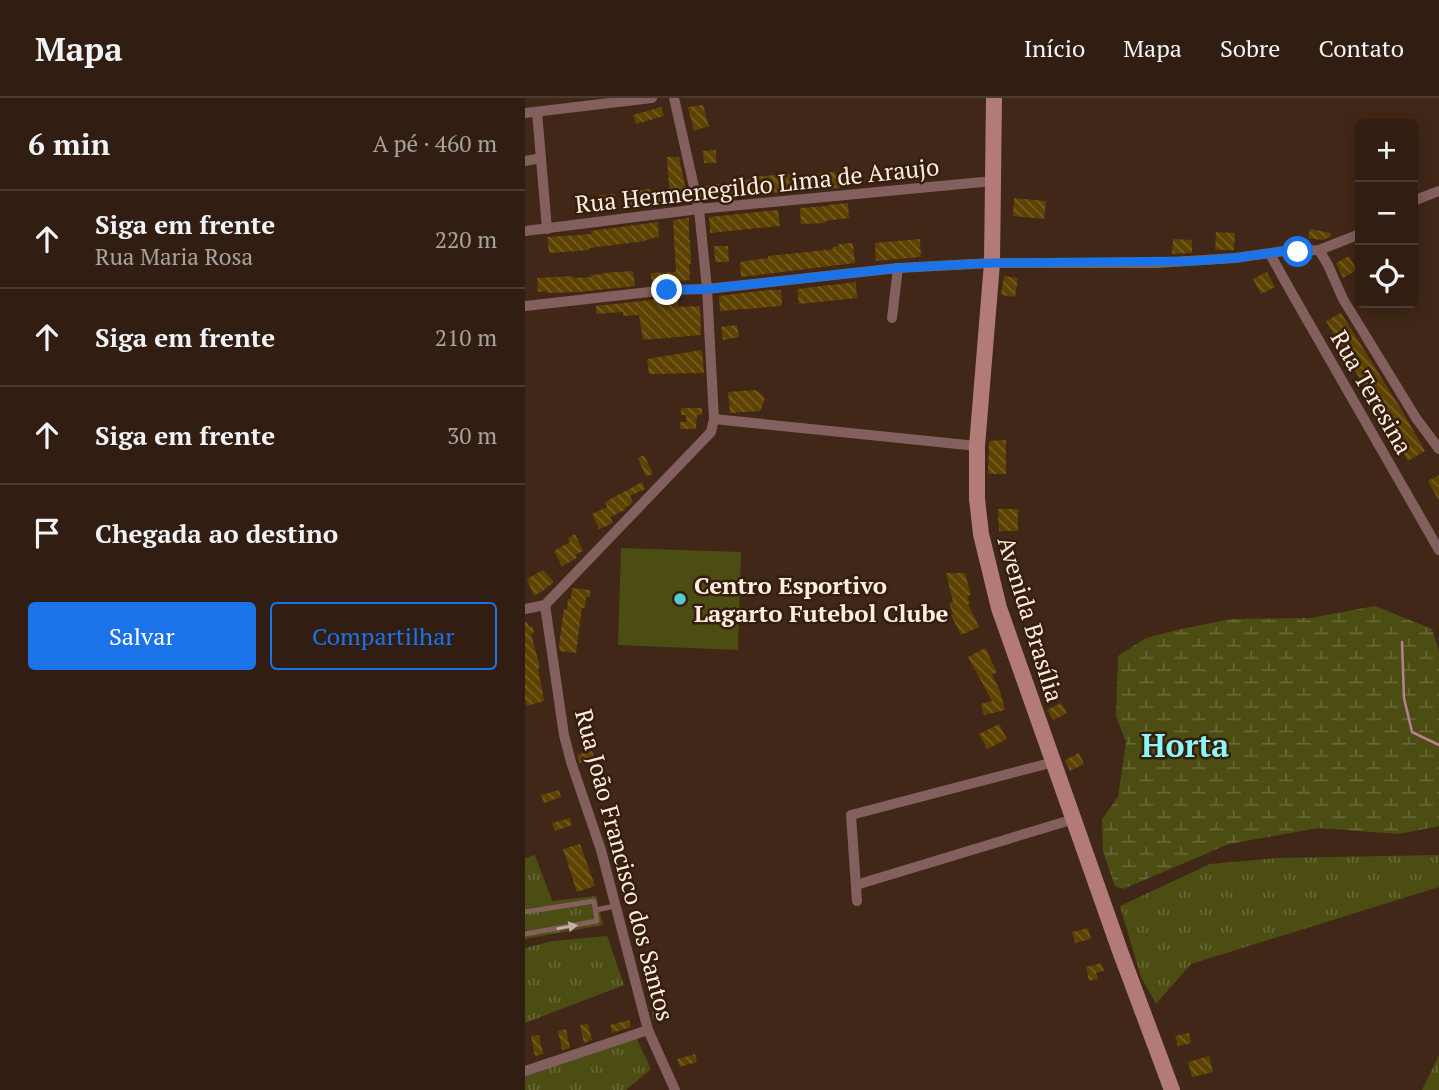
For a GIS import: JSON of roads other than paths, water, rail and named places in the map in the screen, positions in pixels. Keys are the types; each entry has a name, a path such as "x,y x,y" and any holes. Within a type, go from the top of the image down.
{"main road":[{"name":"Avenida Brasília","path":"994,98 992,263 977,446 977,499 981,534 999,608 1171,1090"}],"street":[{"path":"547,229 541,158 531,113 652,98"},
{"path":"525,608 545,605 711,432 714,419 707,289 699,209 674,98"},
{"path":"525,161 541,158"},
{"name":"Rua Hermenegildo Lima de Araujo","path":"525,231 699,209 993,180"},
{"path":"1418,199 1439,191"},
{"path":"525,306 898,268 992,263 1169,262 1235,258 1284,251 1319,250 1355,236"},
{"path":"1319,250 1356,321 1416,418 1439,449"},
{"name":"Rua Teresina","path":"1270,254 1439,550"},
{"path":"892,318 898,268"},
{"path":"714,419 977,446"},
{"name":"Rua João Francisco dos Santos","path":"545,605 564,735 571,762 601,850 648,1030 675,1090"},
{"path":"857,901 851,815 1054,762"},
{"path":"856,885 1074,819"},
{"path":"525,1071 648,1030"}],"lane":[{"path":"525,912 594,901 597,921 525,934"},
{"path":"596,910 615,906"}],"waterway":[{"path":"1402,642 1404,698 1412,732 1439,745"}],"place":[{"name":"Centro Esportivo Lagarto Futebol Clube","path":"680,599"}],"district":[{"name":"Horta","path":"1185,745"}]}
